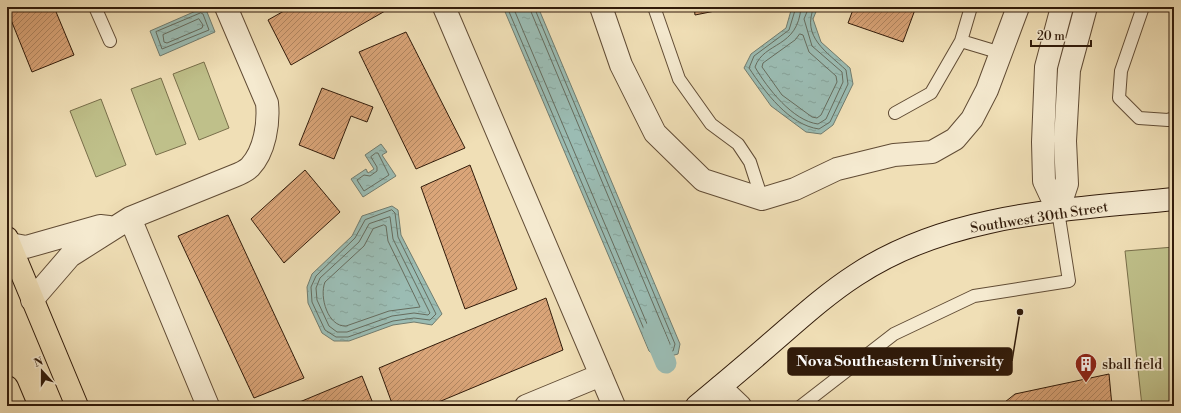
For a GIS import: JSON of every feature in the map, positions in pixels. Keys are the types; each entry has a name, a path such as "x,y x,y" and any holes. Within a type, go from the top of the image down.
{"main road":[{"path":"8,241 77,406"},
{"path":"7,387 15,406"}],"street":[{"path":"32,300 70,256 123,223 234,176 249,168 256,159 266,134 268,117 267,102 226,7"},
{"path":"444,7 614,406"},
{"path":"601,7 621,65 655,133 703,180 762,198 794,189 837,169 894,155 932,152 955,139 972,120 987,90 1018,7"},
{"path":"1058,211 1044,181 1042,142 1046,67 1062,7"},
{"path":"1058,211 1067,184 1065,141 1069,70 1086,7"},
{"name":"Southwest 30th Street","path":"697,406 829,294 856,275 885,258 921,241 988,222 1058,211 1174,199"},
{"path":"8,241 26,248 100,226 123,223"},
{"path":"123,223 208,406"},
{"path":"526,406 601,375"},
{"path":"720,387 740,406"}],"lane":[{"path":"95,7 110,41"},
{"path":"654,7 679,79 710,124 738,144 750,162 762,198"},
{"path":"895,113 931,93 961,41 971,7"},
{"path":"1143,7 1121,71 1120,98 1139,118 1168,120 1174,118"},
{"path":"961,41 1001,53"},
{"path":"801,406 894,334 974,296 1069,280 1058,211"}],"green space":[{"path":"204,62 229,128 199,140 173,74"},
{"path":"161,78 186,144 156,155 131,89"},
{"path":"101,99 126,165 96,177 70,111"},
{"path":"1174,247 1174,406 1142,406 1125,251"}],"water":[{"path":"205,7 215,32 160,56 150,31"},
{"path":"503,7 538,7 680,344 678,354 660,359 649,351"},
{"path":"792,7 818,7 813,19 821,42 850,68 853,84 833,125 821,134 806,132 771,106 744,68 751,54 786,28"},
{"path":"381,144 387,152 382,155 396,176 363,197 351,179 366,169 368,173 374,169 365,155"},
{"path":"392,206 398,210 401,235 442,314 432,325 414,322 393,325 349,341 334,341 322,333 308,303 307,287 312,274 352,236 362,216"}],"building":[{"path":"10,7 54,7 74,55 32,72 7,10"},
{"path":"291,7 392,7 291,65 268,20"},
{"path":"694,7 735,7 695,15"},
{"path":"854,7 916,7 903,42 848,23"},
{"path":"406,32 465,148 416,169 359,52"},
{"path":"322,88 373,107 367,122 351,116 334,159 299,145"},
{"path":"470,165 517,289 465,309 421,187"},
{"path":"305,170 340,212 284,263 251,219"},
{"path":"228,215 304,378 254,398 178,236"},
{"path":"546,298 563,350 429,406 393,406 379,368"},
{"name":"sball field","path":"1109,374 1112,406 1000,406 1015,394"},
{"path":"362,376 374,406 290,406"}],"waterway":[{"path":"653,332 666,363"}],"place":[{"name":"Nova Southeastern University","path":"1020,312"},
{"name":"sball field","path":"1086,384"}]}
